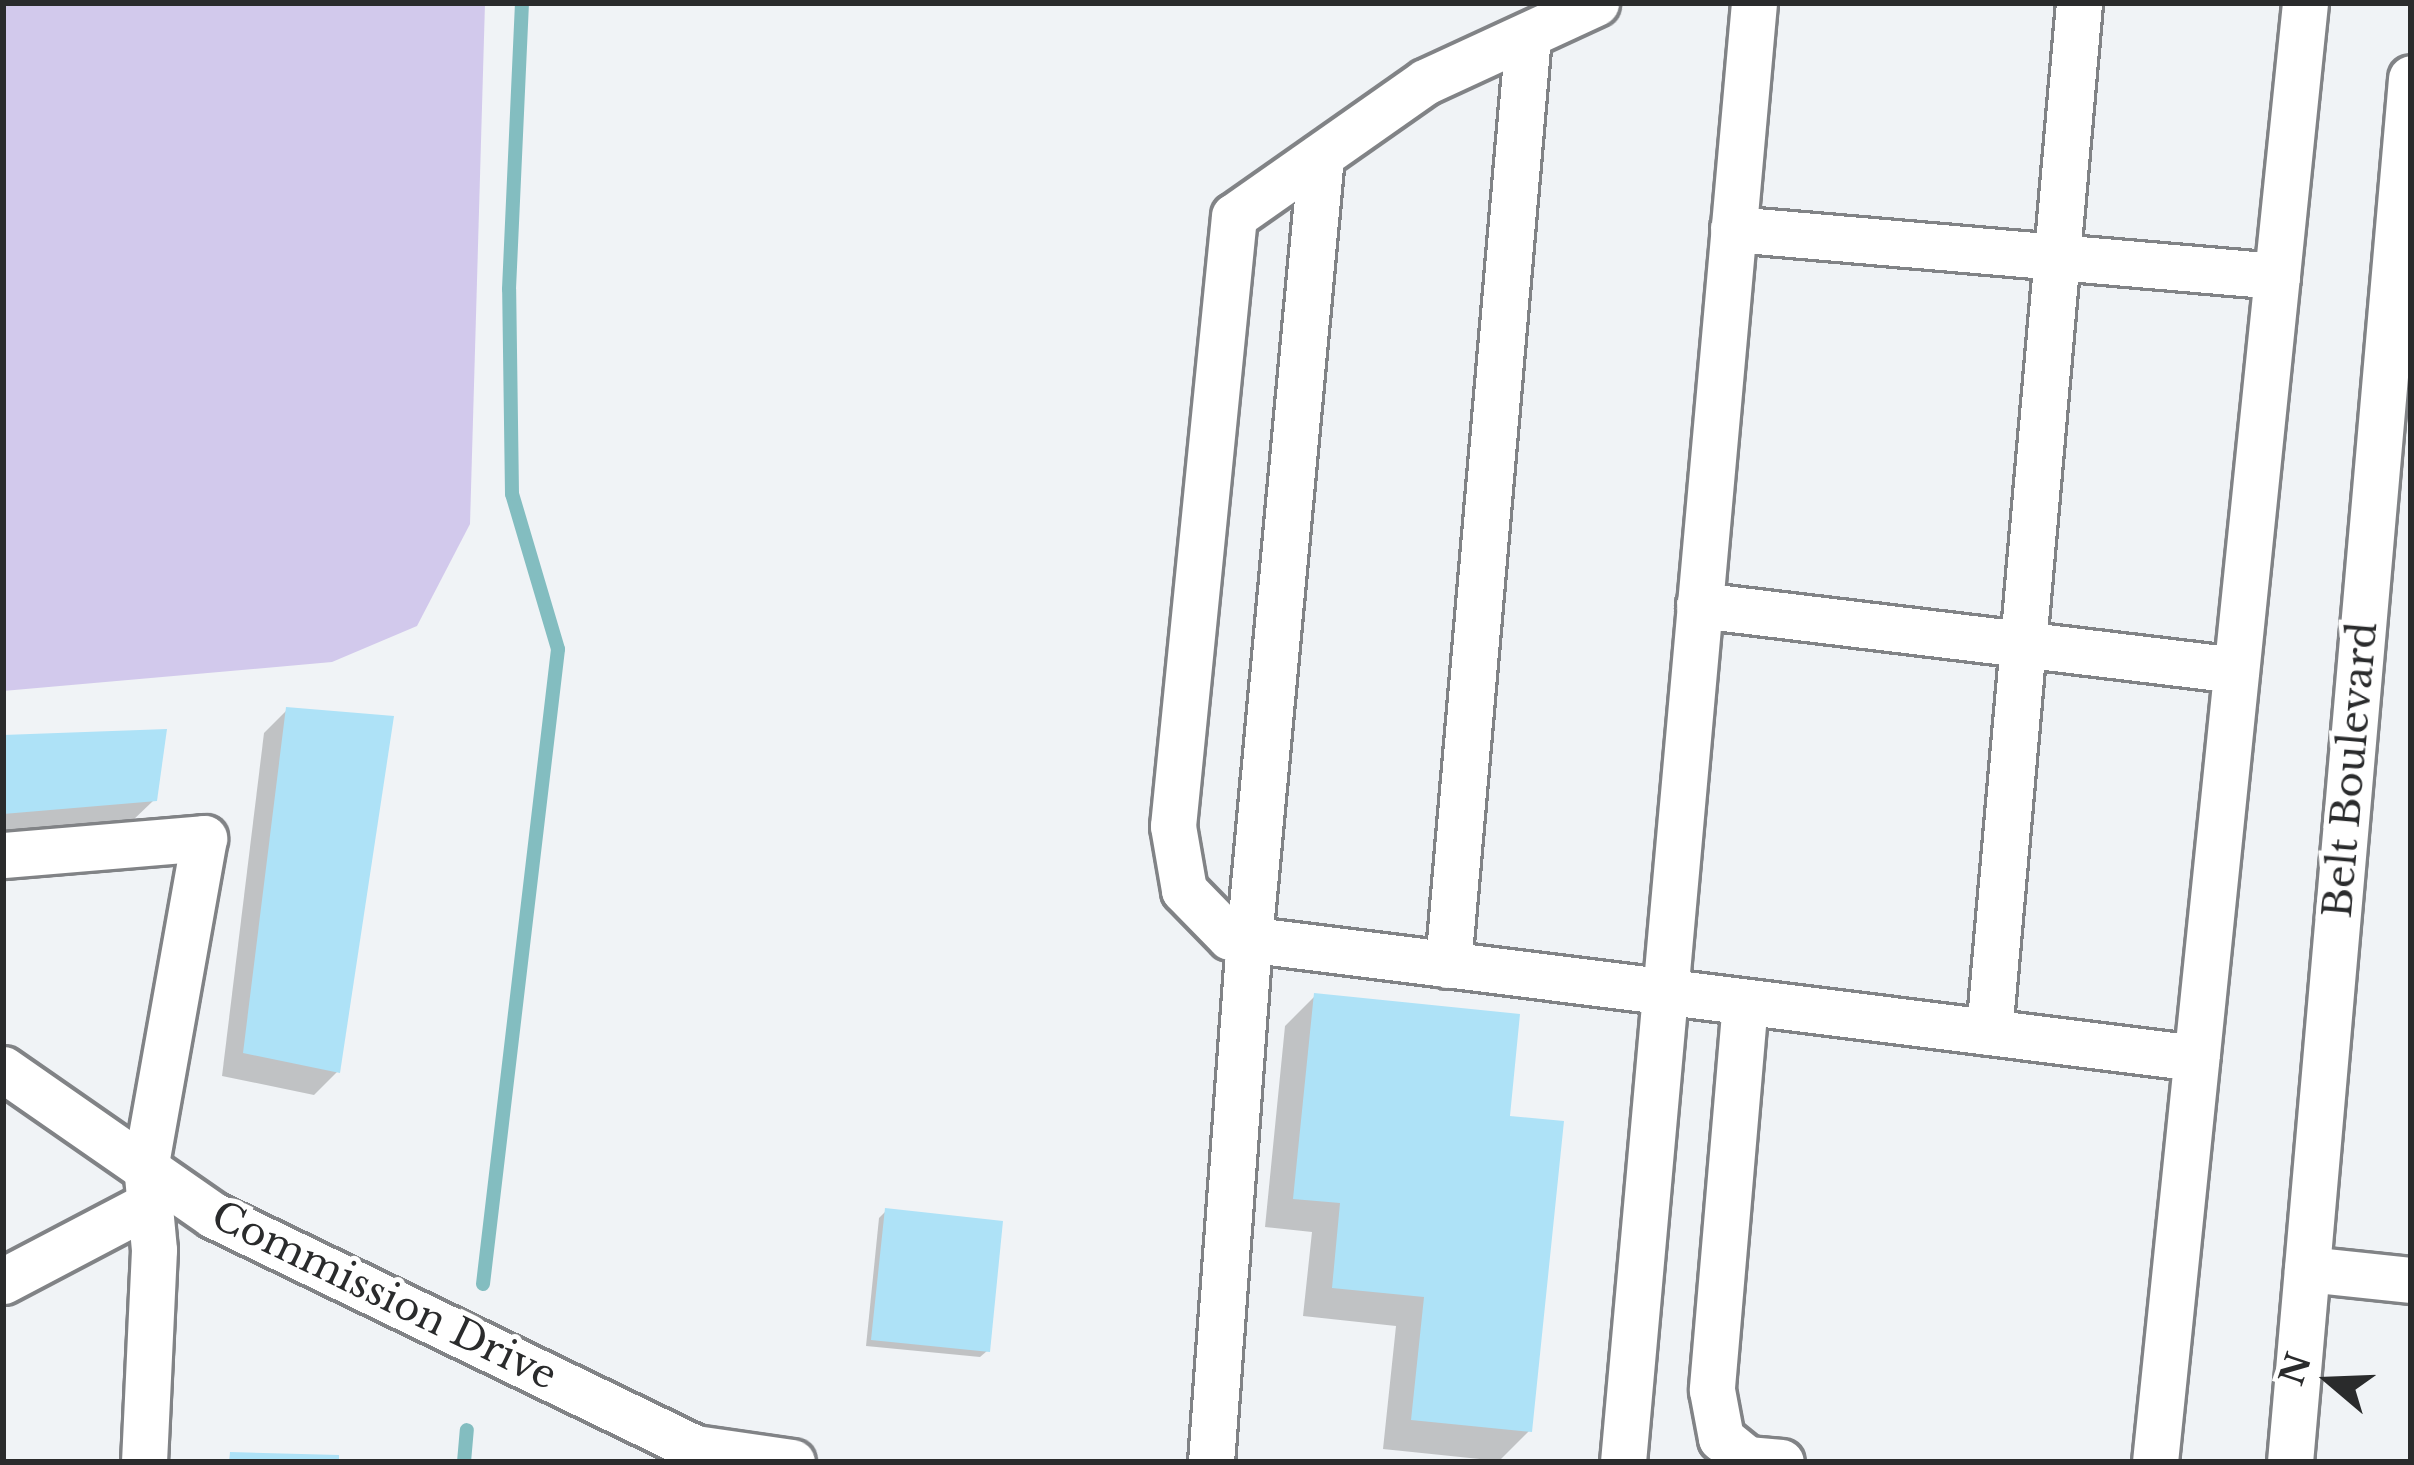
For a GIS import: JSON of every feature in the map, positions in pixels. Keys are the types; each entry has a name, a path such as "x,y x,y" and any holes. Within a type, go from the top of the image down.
{"street":[{"path":"1595,3 1425,82 1234,216 1173,826 1184,890 1230,937 2196,1058"},
{"path":"1623,1462 1754,3"},
{"path":"1989,1032 2079,3"},
{"path":"2155,1462 2305,3"},
{"path":"1448,964 1528,34"},
{"name":"Belt Boulevard","path":"2290,1462 2411,78"},
{"path":"1211,1462 1249,939 1321,156"},
{"path":"1733,229 2277,276"},
{"path":"1699,604 2236,670"},
{"path":"3,855 204,838 146,1185 154,1250 144,1462"},
{"path":"1745,1002 1712,1390 1721,1438 1747,1459 1781,1462"},
{"name":"Commission Drive","path":"3,1069 146,1185 693,1455 792,1462"},
{"path":"3,1280 146,1185"},
{"path":"2307,1269 2411,1280"}],"shaded area":[{"path":"3,3 485,3 470,524 417,626 332,662 3,691"}],"building":[{"path":"286,707 394,716 340,1073 243,1053"},
{"path":"167,729 157,801 3,814 3,735"},
{"path":"1314,993 1520,1014 1510,1116 1564,1121 1532,1432 1411,1420 1424,1297 1332,1288 1340,1203 1293,1199"},
{"path":"885,1208 1003,1221 990,1352 871,1340"},
{"path":"230,1452 339,1455 339,1462 229,1462"}],"waterway":[{"path":"483,1284 558,649 512,494 509,289 522,3"},
{"path":"464,1462 467,1430"}]}
